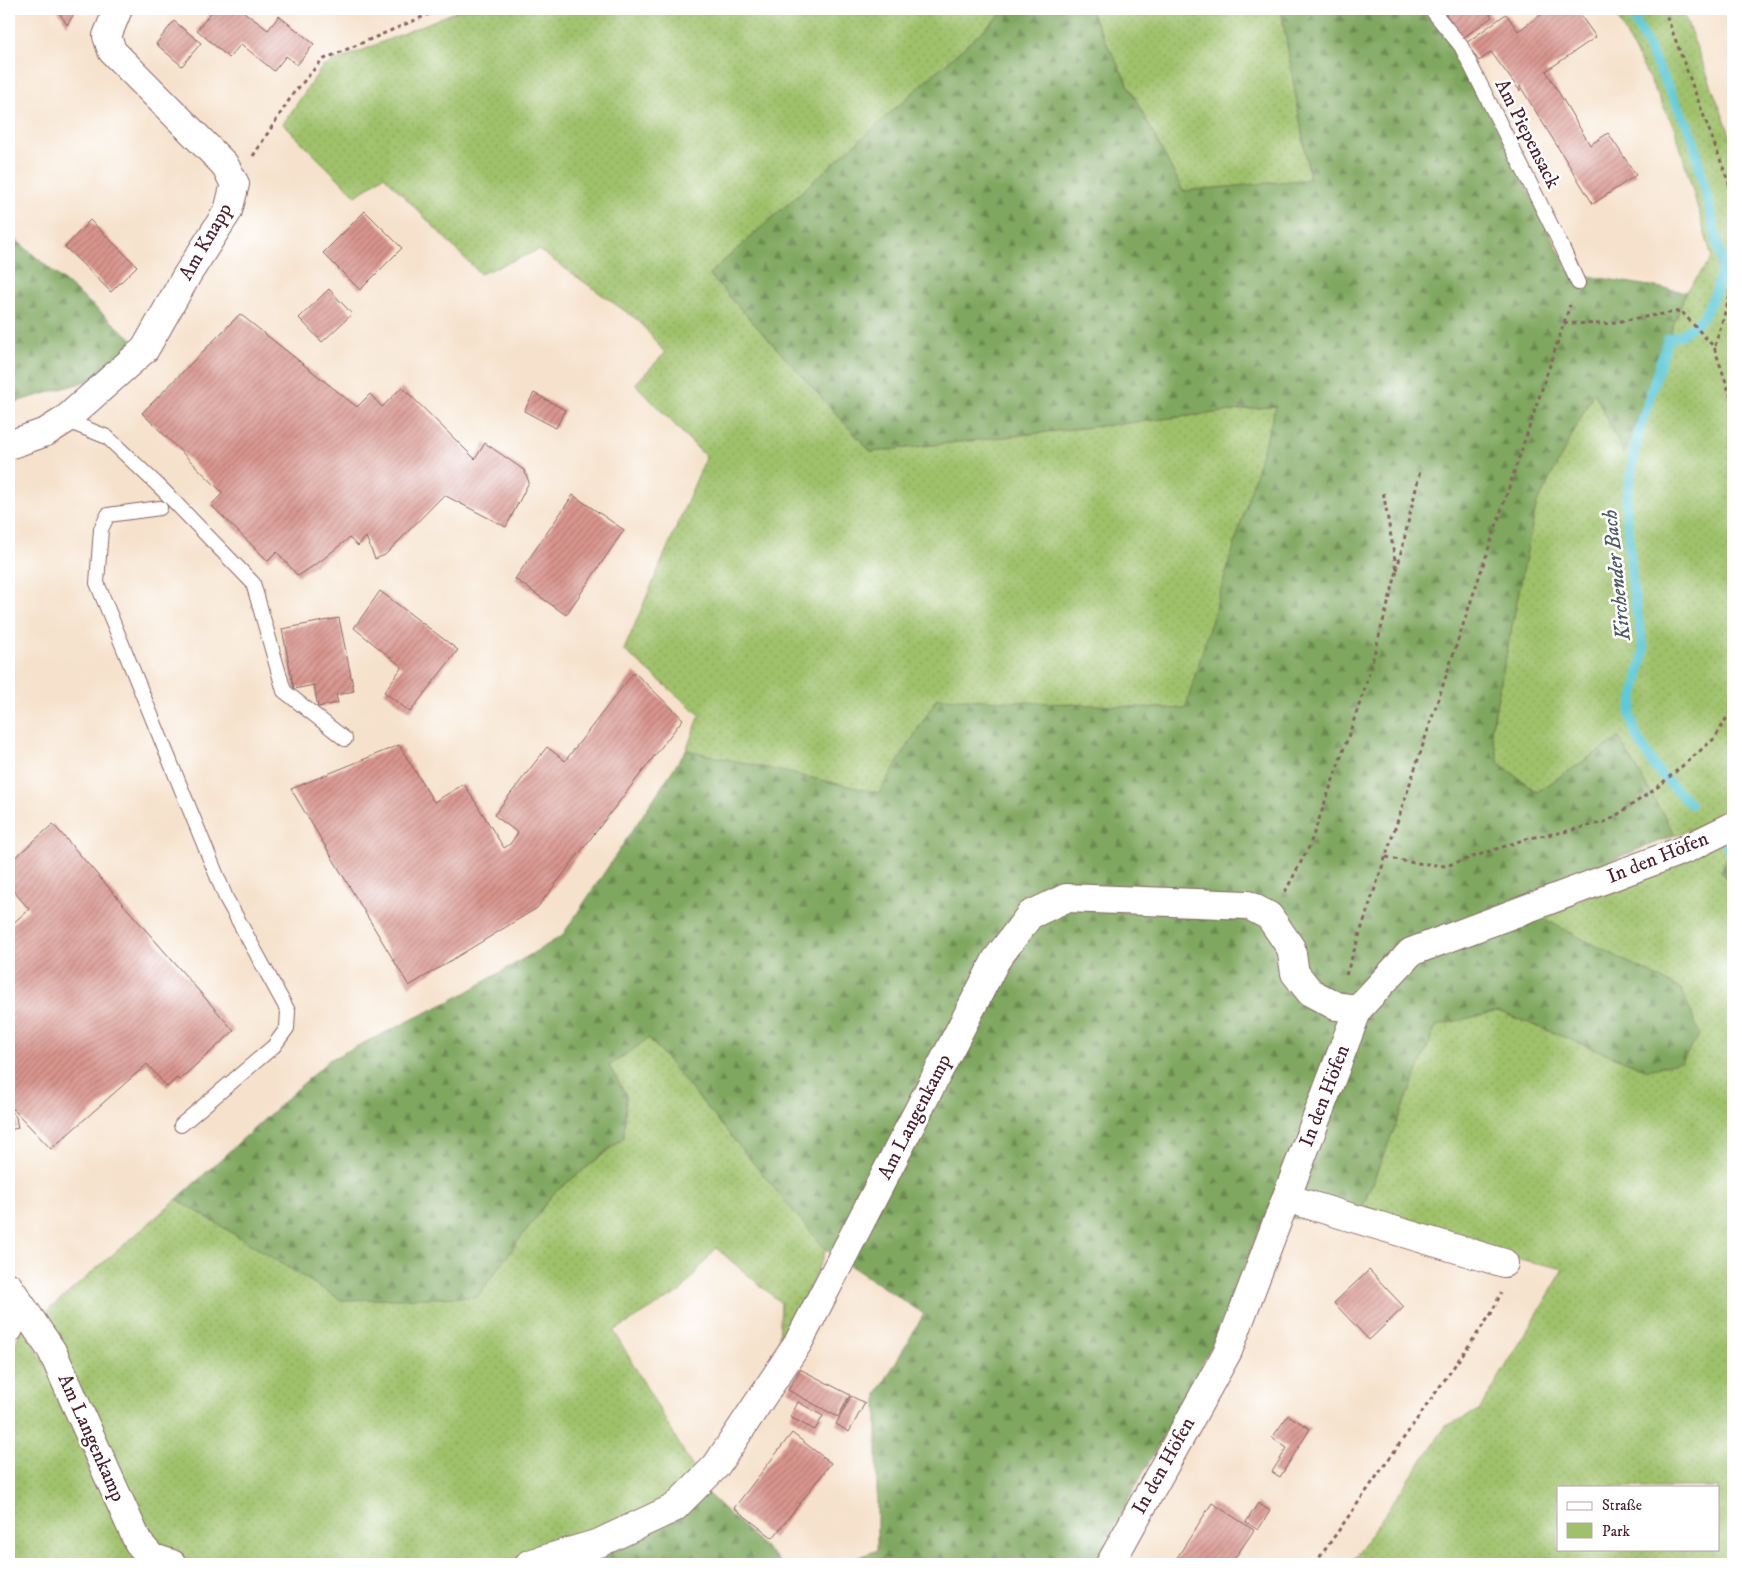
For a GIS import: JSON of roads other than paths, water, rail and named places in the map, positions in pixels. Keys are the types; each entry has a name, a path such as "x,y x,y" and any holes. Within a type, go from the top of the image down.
{"street":[{"name":"Am Knapp","path":"9,444 46,432 65,420 145,349 187,274 228,211 235,184 224,164 112,51 107,36 118,9"},
{"name":"In den Höfen","path":"1110,1564 1228,1351 1286,1198 1347,1008 1411,952 1686,849 1733,826"},
{"name":"Am Langenkamp","path":"529,1564 599,1543 674,1508 716,1466 798,1343 996,960 1030,915 1066,898 1248,905 1269,916 1290,948 1295,973 1310,992 1347,1008"},
{"path":"1286,1198 1504,1263"},
{"name":"Am Langenkamp","path":"13,1294 52,1351 138,1542 151,1557 172,1564"},
{"path":"9,1329 13,1294"}],"lane":[{"name":"Am Piepensack","path":"1431,9 1461,46 1562,247 1578,283"},
{"path":"65,420 107,437 163,490 253,583 284,691 345,739"},
{"path":"160,508 108,515 101,528 97,583 226,898 288,1011 287,1028 274,1046 181,1125"}],"waterway":[{"name":"Kirchender Bach","path":"1629,9 1692,135 1723,265 1716,291 1703,318 1681,335 1668,339 1636,441 1626,505 1633,590 1644,651 1630,714 1636,735 1656,769 1690,804"},
{"name":"Kirchender Bach","path":"1727,845 1733,858"}]}
